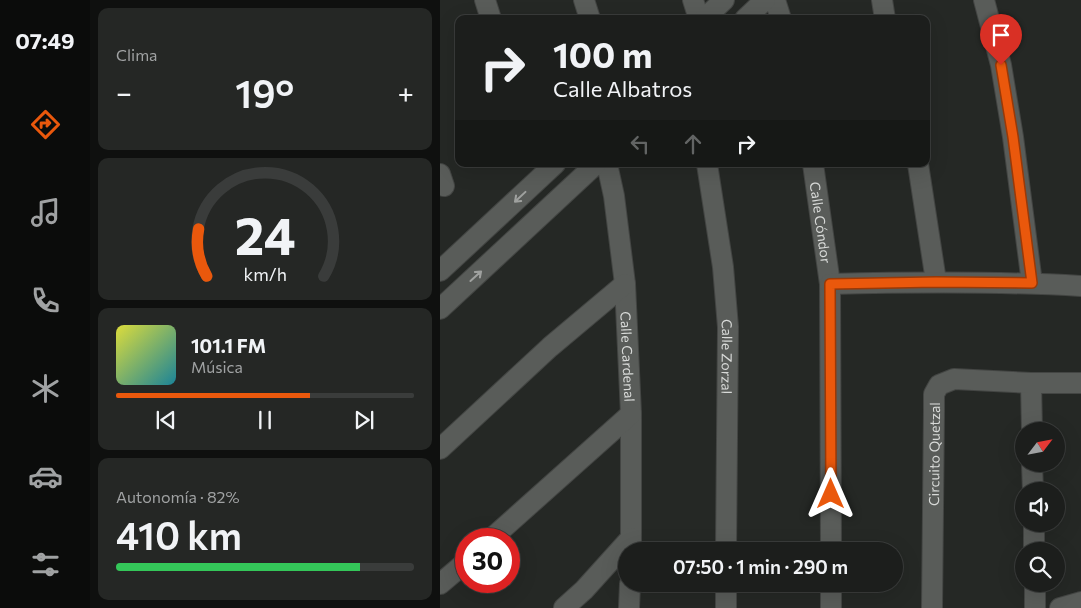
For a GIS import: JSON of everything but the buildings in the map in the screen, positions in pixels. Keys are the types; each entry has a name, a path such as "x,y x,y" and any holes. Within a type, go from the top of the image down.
{"street":[{"path":"485,0 490,15"},
{"path":"584,0 589,15"},
{"path":"692,0 698,15"},
{"path":"708,15 724,0"},
{"path":"749,15 765,0"},
{"path":"775,0 780,15"},
{"path":"882,0 884,15"},
{"path":"984,0 1001,65 1013,137 1032,283"},
{"path":"546,167 555,203"},
{"path":"440,271 546,167"},
{"path":"440,309 593,167"},
{"name":"Calle Cardenal","path":"608,167 614,196 625,284 630,414 631,542"},
{"name":"Calle Zorzal","path":"708,167 723,267 728,327 726,542"},
{"name":"Calle Cóndor","path":"813,167 830,284 831,542"},
{"path":"918,167 936,282"},
{"path":"830,284 936,282 1032,283 1081,286"},
{"path":"440,449 550,347 625,284"},
{"name":"Circuito Quetzal","path":"932,608 934,394 939,385 954,379 1031,383 1081,383"},
{"path":"1031,383 1032,422"},
{"path":"503,528 630,414"},
{"path":"564,608 618,557"},
{"path":"440,584 455,571"},
{"path":"629,608 630,592"},
{"path":"726,592 726,608"},
{"path":"831,592 831,608"},
{"path":"1035,592 1035,608"},
{"path":"1060,608 1081,602"}],"route":[{"path":"831,494 830,284 1032,283 1013,137 1001,65"}]}
